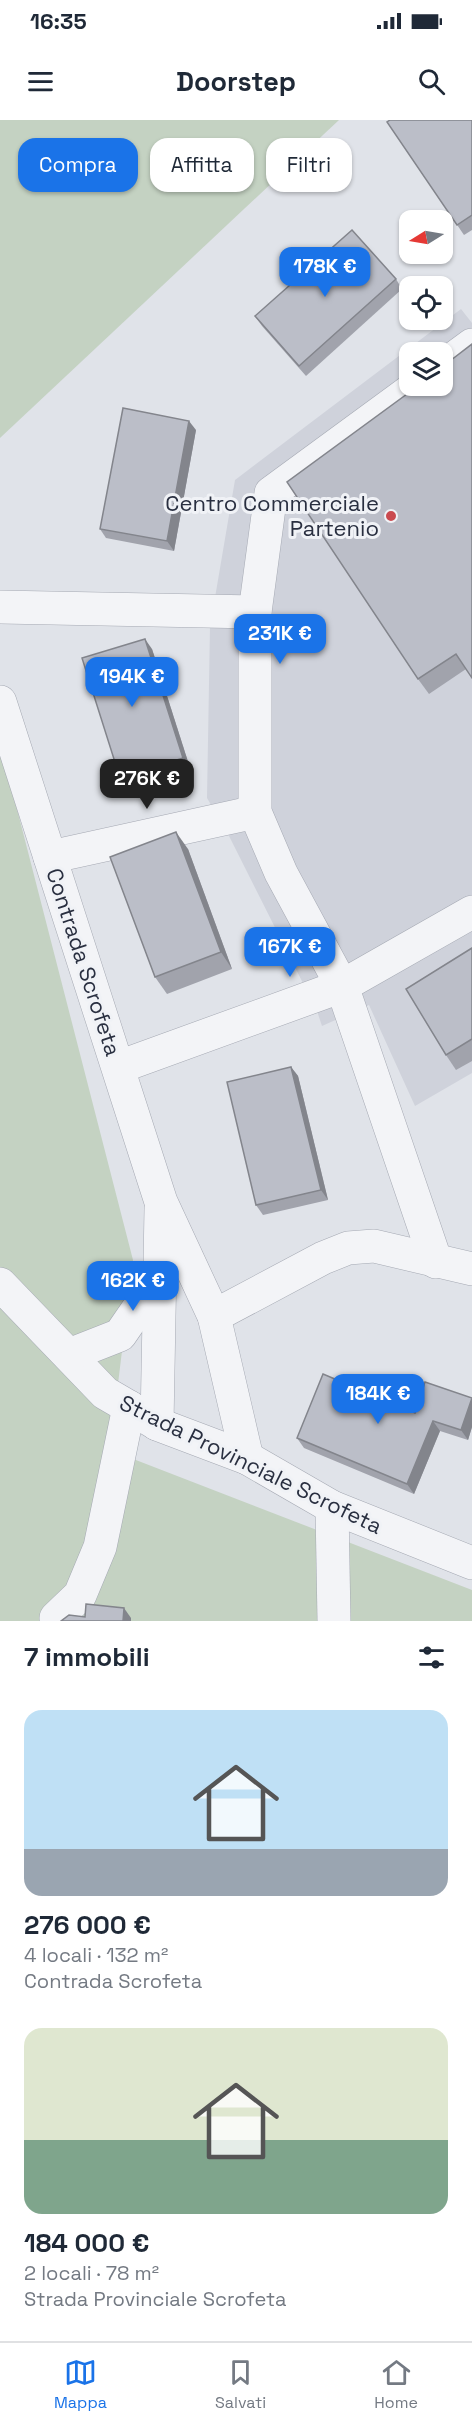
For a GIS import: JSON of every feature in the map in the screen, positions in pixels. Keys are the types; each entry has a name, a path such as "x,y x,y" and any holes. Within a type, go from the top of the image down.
{"street":[{"path":"453,359 472,345"},
{"path":"403,396 271,493 255,612 255,812 281,873 342,986 436,1262"},
{"path":"0,607 255,612"},
{"name":"Contrada Scrofeta","path":"0,702 161,1202"},
{"name":"Contrada Scrofeta","path":"50,857 255,812"},
{"name":"Contrada Scrofeta","path":"119,1067 342,986 472,912"},
{"path":"157,1424 161,1202"},
{"path":"161,1202 214,1316 247,1458"},
{"path":"214,1316 323,1258 348,1248 374,1246 472,1269"},
{"path":"69,1355 120,1335 160,1277"},
{"name":"Strada Provinciale Scrofeta","path":"0,1284 105,1393 157,1424 247,1458 332,1507 472,1563"},
{"path":"56,1618 80,1595 100,1547 129,1407"},
{"path":"332,1507 334,1621"}],"shaded area":[{"path":"461,309 472,323 472,1073 415,1106 369,1005 322,1026 317,1011 227,832 207,798 210,627 235,480 399,356 399,396 453,396 453,342 417,342 433,330 453,330 453,315"}],"green space":[{"path":"0,120 339,120 320,138 266,138 266,188 0,438"},
{"path":"0,743 133,1260 110,1450 472,1590 472,1621 0,1621"}],"building":[{"path":"390,120 472,120 472,215 457,225 453,219 453,210 447,210 387,122"},
{"path":"352,230 396,279 299,366 255,316"},
{"name":"Centro Commerciale Partenio","path":"472,344 472,678 456,654 418,679 287,482 404,396 453,396 453,359"},
{"path":"123,408 189,421 167,541 100,529"},
{"path":"145,639 183,758 120,778 82,658"},
{"path":"176,832 221,952 155,977 110,857"},
{"path":"472,948 472,1039 446,1055 406,989"},
{"path":"291,1067 321,1190 256,1205 227,1082"},
{"path":"323,1374 415,1413 425,1382 472,1398 461,1430 433,1421 407,1484 297,1438"},
{"path":"86,1604 124,1608 123,1621 61,1621 69,1615 85,1617"}],"place":[{"name":"Centro Commerciale Partenio","path":"391,516"}]}
